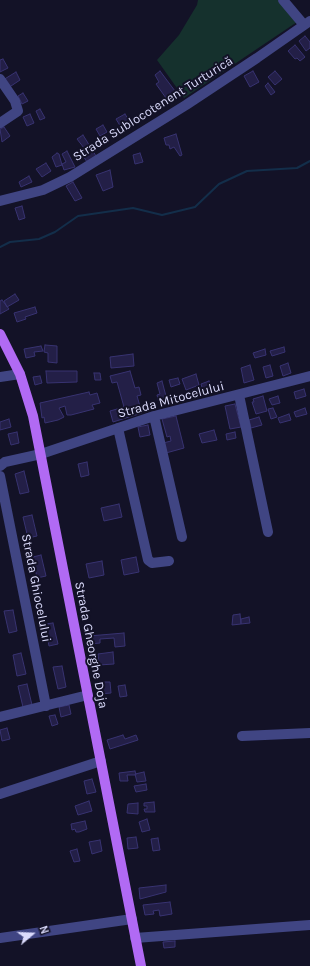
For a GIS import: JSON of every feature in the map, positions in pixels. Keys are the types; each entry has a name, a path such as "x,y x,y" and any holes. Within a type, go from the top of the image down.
{"main road":[{"name":"Strada Gheorghe Doja","path":"0,334 20,374 27,394 41,454 141,966"}],"street":[{"path":"283,0 307,23"},
{"name":"Strada Sublocotenent Turturică","path":"0,201 43,190 70,177 186,105 307,23"},
{"path":"0,79 15,100 18,111 0,123"},
{"path":"0,377 20,374"},
{"name":"Strada Mitocelului","path":"41,454 154,416 310,376"},
{"path":"239,395 268,532"},
{"path":"154,416 182,537"},
{"path":"118,428 148,560 152,563 169,561"},
{"path":"0,466 5,462 41,454"},
{"name":"Strada Ghiocelului","path":"0,476 46,706"},
{"path":"0,717 88,695"},
{"path":"242,736 310,733"},
{"path":"0,794 101,761"},
{"path":"0,938 132,919"},
{"path":"135,938 310,925"}],"green space":[{"path":"198,0 278,0 297,22 184,98 157,60 179,35 197,5"}],"building":[{"path":"305,36 310,42 310,48 306,51 299,41"},
{"path":"295,45 305,57 300,61 297,58 295,59 288,51"},
{"path":"3,59 8,68 0,72 0,60"},
{"path":"160,71 175,91 166,98 156,84 159,82 155,75"},
{"path":"253,71 259,82 250,87 244,76"},
{"path":"275,71 282,79 275,85 268,77"},
{"path":"16,72 20,80 8,88 3,80"},
{"path":"268,83 275,92 271,95 265,86"},
{"path":"23,93 28,101 22,104 18,96"},
{"path":"40,109 45,118 40,120 36,111"},
{"path":"30,114 34,123 27,126 23,117"},
{"path":"125,114 131,124 122,129 116,119"},
{"path":"103,125 107,132 100,136 96,129"},
{"path":"4,127 10,136 2,142 0,129"},
{"path":"176,134 182,155 180,156 174,147 170,149 169,145 166,145 164,138"},
{"path":"83,135 96,156 87,162 80,151 84,148 77,139"},
{"path":"67,151 75,167 64,170 62,164 66,162 62,154"},
{"path":"57,153 59,154 62,165 56,167 52,157"},
{"path":"140,153 143,162 135,164 133,155"},
{"path":"46,163 51,171 42,177 36,169"},
{"path":"110,170 113,187 103,191 96,175"},
{"path":"29,176 32,182 21,187 19,182"},
{"path":"73,182 82,198 75,201 66,186"},
{"path":"22,206 25,218 19,220 15,208"},
{"path":"15,294 19,300 7,307 4,301"},
{"path":"2,300 9,309 0,314 0,301"},
{"path":"35,307 37,313 25,317 26,319 17,322 14,313"},
{"path":"45,345 57,346 57,363 48,362 48,353 44,352"},
{"path":"41,346 43,351 34,352 35,356 26,358 24,349"},
{"path":"284,347 285,352 272,356 270,351"},
{"path":"265,349 266,355 255,358 253,353"},
{"path":"133,354 134,366 111,368 110,357"},
{"path":"288,363 291,373 283,376 280,366"},
{"path":"250,365 254,380 244,383 241,368"},
{"path":"270,365 273,376 266,378 263,367"},
{"path":"46,371 77,371 77,382 47,383"},
{"path":"130,371 135,388 139,387 141,395 137,396 142,413 113,422 110,411 124,407 117,382 112,383 110,376"},
{"path":"94,373 100,373 101,380 95,380"},
{"path":"196,374 199,385 186,390 182,379"},
{"path":"40,376 42,383 35,385 33,377"},
{"path":"178,378 180,384 171,387 169,380"},
{"path":"162,381 167,400 159,403 157,395 160,394 157,383"},
{"path":"209,381 212,392 204,394 201,384"},
{"path":"304,389 306,396 296,399 294,392"},
{"path":"89,392 90,395 97,393 100,403 92,405 94,409 67,415 65,406 59,408 64,417 45,423 44,417 42,418 40,403"},
{"path":"263,396 267,411 256,414 252,402 254,402 253,399"},
{"path":"278,396 280,403 272,405 269,399"},
{"path":"235,404 241,427 230,429 225,406"},
{"path":"273,408 277,417 271,419 268,409"},
{"path":"305,408 307,414 296,417 294,412"},
{"path":"289,414 291,420 280,423 278,418"},
{"path":"176,416 184,448 166,453 163,443 171,441 170,436 167,437 162,419"},
{"path":"259,417 262,425 251,428 249,420"},
{"path":"9,419 11,427 0,430 0,422"},
{"path":"148,425 150,435 140,437 138,427"},
{"path":"214,430 217,440 202,443 199,434"},
{"path":"17,432 19,443 11,445 8,434"},
{"path":"235,432 236,438 227,440 226,434"},
{"path":"87,462 89,475 81,477 78,464"},
{"path":"24,471 29,492 20,494 15,474"},
{"path":"119,504 122,517 104,521 101,508"},
{"path":"32,515 37,536 28,538 23,517"},
{"path":"41,555 46,576 37,578 33,557"},
{"path":"136,557 139,572 124,575 121,560"},
{"path":"102,561 104,575 89,578 86,564"},
{"path":"13,610 17,631 9,633 4,611"},
{"path":"240,614 241,624 232,625 233,615"},
{"path":"249,617 250,623 241,624 241,619"},
{"path":"53,623 58,644 49,646 45,624"},
{"path":"124,633 125,646 115,647 114,638 100,639 100,643 90,644 89,636"},
{"path":"113,652 114,664 99,665 98,654"},
{"path":"21,653 26,674 17,676 13,655"},
{"path":"62,666 66,687 58,689 53,667"},
{"path":"98,682 110,682 111,693 99,694"},
{"path":"27,684 32,705 23,707 18,686"},
{"path":"125,685 127,696 120,697 118,686"},
{"path":"69,705 71,714 61,717 59,707"},
{"path":"55,715 58,724 52,726 49,716"},
{"path":"7,728 10,739 2,741 0,730"},
{"path":"123,735 125,739 136,735 138,740 110,749 107,740"},
{"path":"135,771 136,775 127,775 128,781 120,781 119,773"},
{"path":"144,772 146,781 137,782 135,774"},
{"path":"92,779 96,792 87,794 84,781"},
{"path":"146,784 147,790 136,792 134,786"},
{"path":"89,801 92,811 78,815 75,806"},
{"path":"154,802 155,812 145,812 144,809 147,809 147,806 144,806 144,803"},
{"path":"138,803 138,814 127,813 128,804"},
{"path":"147,819 150,830 142,832 139,822"},
{"path":"85,821 87,829 79,832 76,832 75,829 72,830 71,824"},
{"path":"136,837 138,848 128,849 127,838"},
{"path":"158,838 160,850 153,851 151,839"},
{"path":"100,840 102,851 92,854 89,842"},
{"path":"77,849 80,861 74,862 70,851"},
{"path":"166,885 166,892 140,899 139,888"},
{"path":"170,902 172,914 160,916 159,910 153,911 154,914 145,915 143,905"},
{"path":"175,941 175,947 164,948 163,942"}],"waterway":[{"path":"0,247 10,242 39,239 55,232 78,216 133,208 162,215 195,207 219,184 247,171 297,168 310,161"}]}
